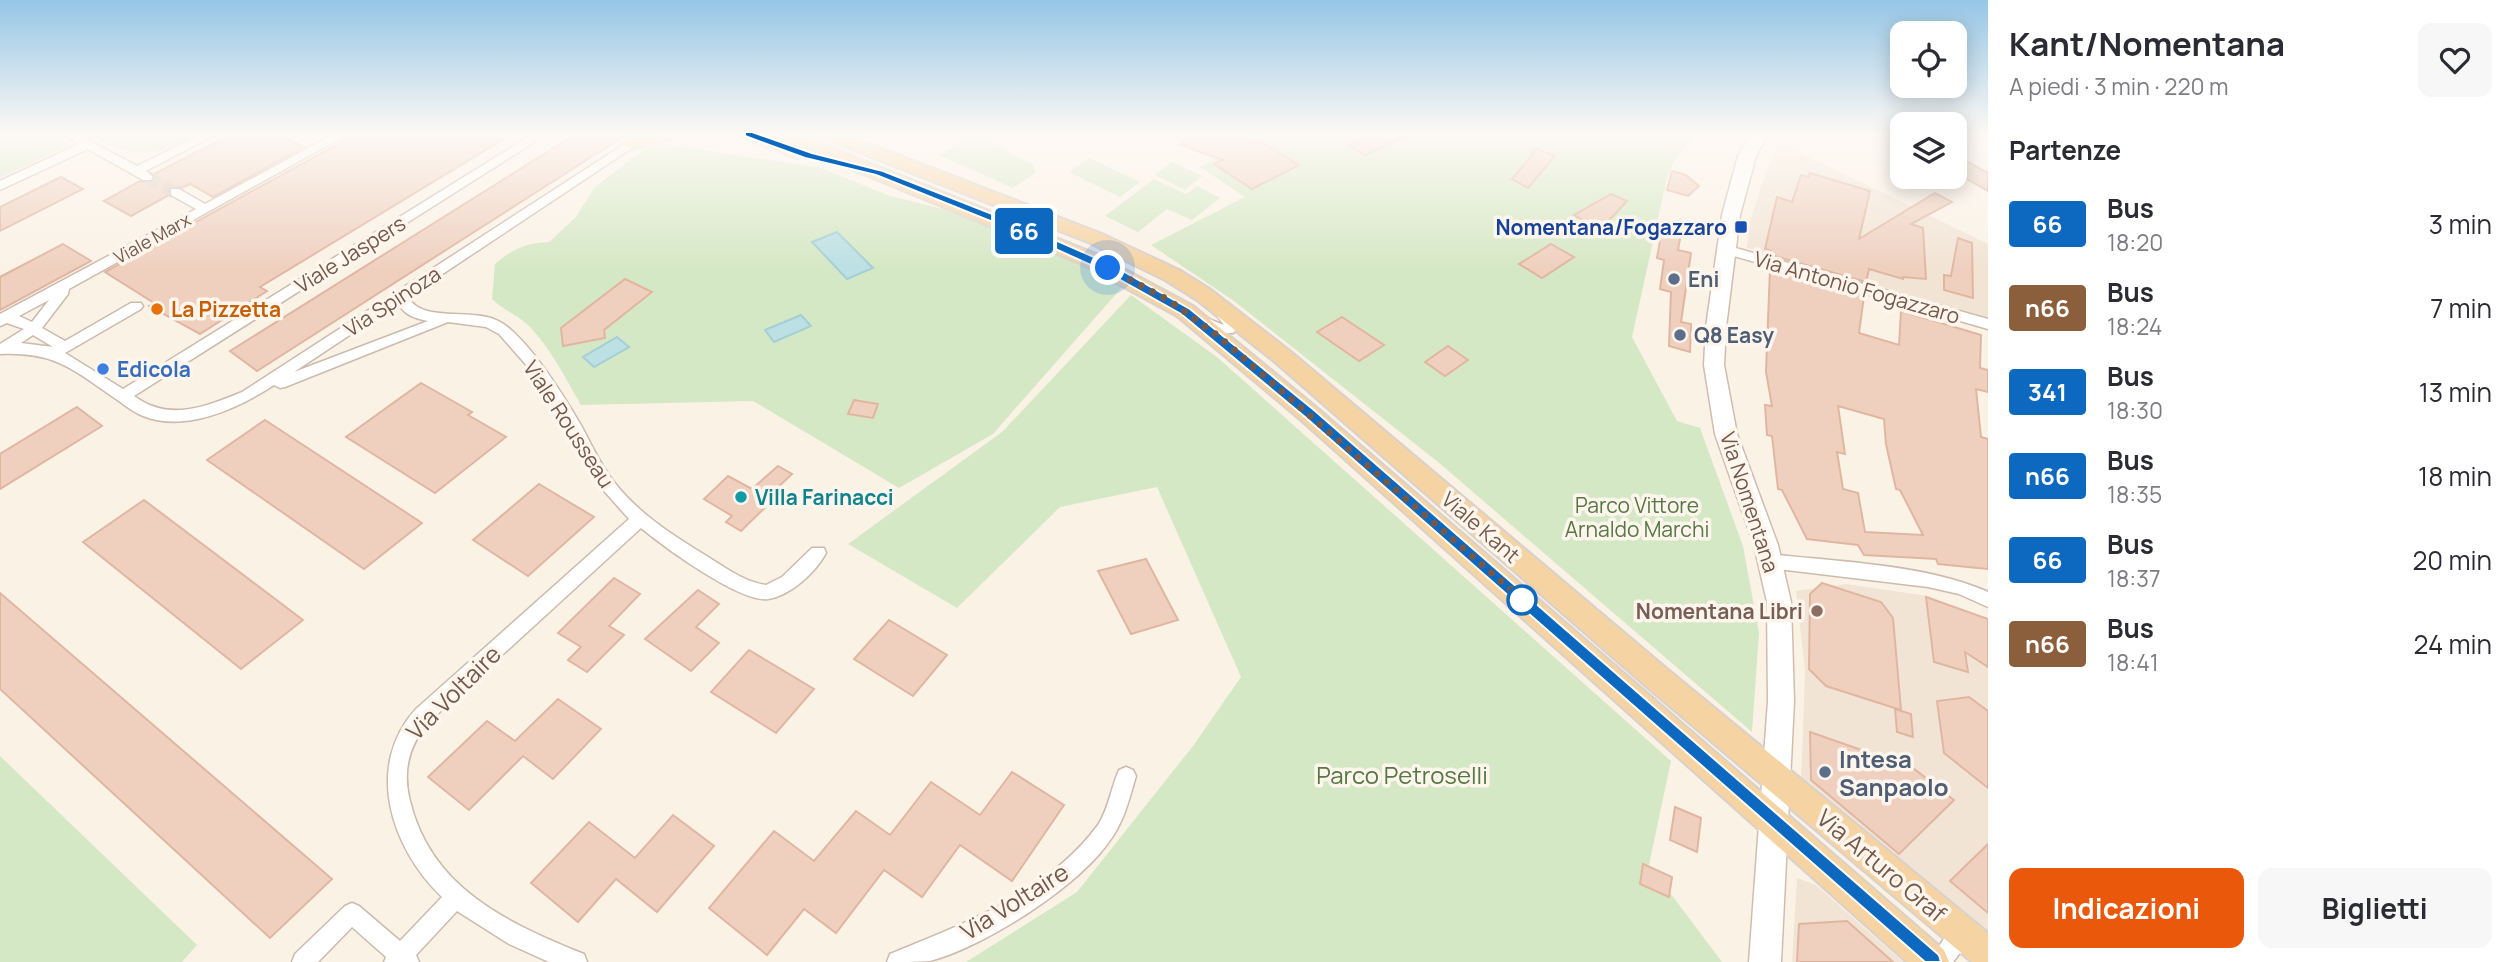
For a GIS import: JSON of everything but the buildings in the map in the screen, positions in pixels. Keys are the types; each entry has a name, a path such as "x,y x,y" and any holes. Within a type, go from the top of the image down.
{"main road":[{"name":"Viale Kant","path":"894,179 1098,263 1189,314 1239,354 1773,822"},
{"name":"Viale Kant","path":"944,179 1095,238 1172,275 1210,299 1283,357 1657,678 1776,776"},
{"name":"Via Nomentana","path":"1739,179 1733,202 1714,341 1716,390 1733,457 1770,561 1779,602 1781,642 1776,776 1765,962"},
{"name":"Viale Kant","path":"1239,354 1235,342 1246,336 1254,338 1283,357"},
{"name":"Via Arturo Graf","path":"1776,776 1980,947"},
{"name":"Via Arturo Graf","path":"1773,822 1932,962"}],"street":[{"name":"Viale Marx","path":"2,319 260,179"},
{"name":"Viale Jaspers","path":"123,396 469,179"},
{"name":"Via Spinoza","path":"2,319 23,320 36,328 49,341 148,412 170,415 207,410 247,396 579,179"},
{"path":"174,192 205,209"},
{"name":"Via Antonio Fogazzaro","path":"1726,249 1988,324"},
{"name":"Viale Kant","path":"1172,275 1225,315 1233,326 1221,330 1189,314"},
{"name":"Viale Marx","path":"0,349 36,328 72,282"},
{"name":"Viale Rousseau","path":"401,296 405,307 414,314 472,317 488,321 513,341 567,414 606,483 640,519 682,550 757,593 771,593 783,588 818,553"},
{"path":"0,349 62,349 136,306"},
{"path":"247,396 384,342 454,318"},
{"name":"Via Voltaire","path":"576,962 515,936 481,916 456,897 429,867 405,822 397,776 401,742 423,715 640,519"},
{"path":"1770,561 1928,580 1962,588 1988,600"},
{"name":"Via Voltaire","path":"898,962 949,942 1007,911 1066,871 1104,831 1115,811 1126,776"},
{"path":"303,962 352,913 401,960 456,897"},
{"path":"1940,962 1953,945 1980,947"}],"shaded area":[{"path":"1764,179 1854,179 1988,244 1988,318 1747,248 1750,222"},
{"path":"1846,584 1928,596 1988,620 1988,941 1801,785 1805,671 1796,591"},
{"path":"1797,878 1816,885 1903,962 1792,962"}],"green space":[{"path":"606,179 848,179 890,196 975,217 1124,285 993,434 899,488 753,401 581,405 544,343 524,321 492,299 495,264 520,248 549,242 576,217 594,188"},
{"path":"993,179 1026,179 1013,188"},
{"path":"1083,179 1133,179 1140,182 1120,197"},
{"path":"1154,179 1186,194 1197,186 1220,198 1192,220 1167,209 1138,232 1105,216"},
{"path":"1163,179 1198,179 1185,190"},
{"name":"Parco Vittore Arnaldo Marchi","path":"1218,179 1667,179 1632,337 1677,421 1700,428 1743,546 1759,633 1752,732 1438,462 1234,301 1151,245 1245,197"},
{"name":"Parco Petroselli","path":"1131,295 1217,357 1671,761 1649,865 1722,962 966,962 1077,892 1193,746 1241,677 1157,487 1060,507 957,608 848,544 1002,432"},
{"path":"0,756 197,945 182,962 0,962"}],"water":[{"path":"837,232 873,268 847,279 812,242"},
{"path":"801,315 811,326 774,342 765,330"},
{"path":"617,337 629,347 594,367 583,357"}],"tunnel":[{"path":"151,179 175,192"}],"bus line":[{"name":"66","path":"895,179 1108,268 1158,294 1218,336 1613,679 1932,962"}],"place":[{"name":"Nomentana/Fogazzaro","path":"1741,227"},
{"name":"Eni","path":"1674,279"},
{"name":"La Pizzetta","path":"157,309"},
{"name":"Q8 Easy","path":"1680,335"},
{"name":"Edicola","path":"103,369"},
{"name":"Villa Farinacci","path":"741,497"},
{"name":"Nomentana Libri","path":"1817,611"},
{"name":"Intesa Sanpaolo","path":"1825,772"}],"route":[{"path":"1108,268 1170,301 1218,336 1532,608 1522,600"}]}
